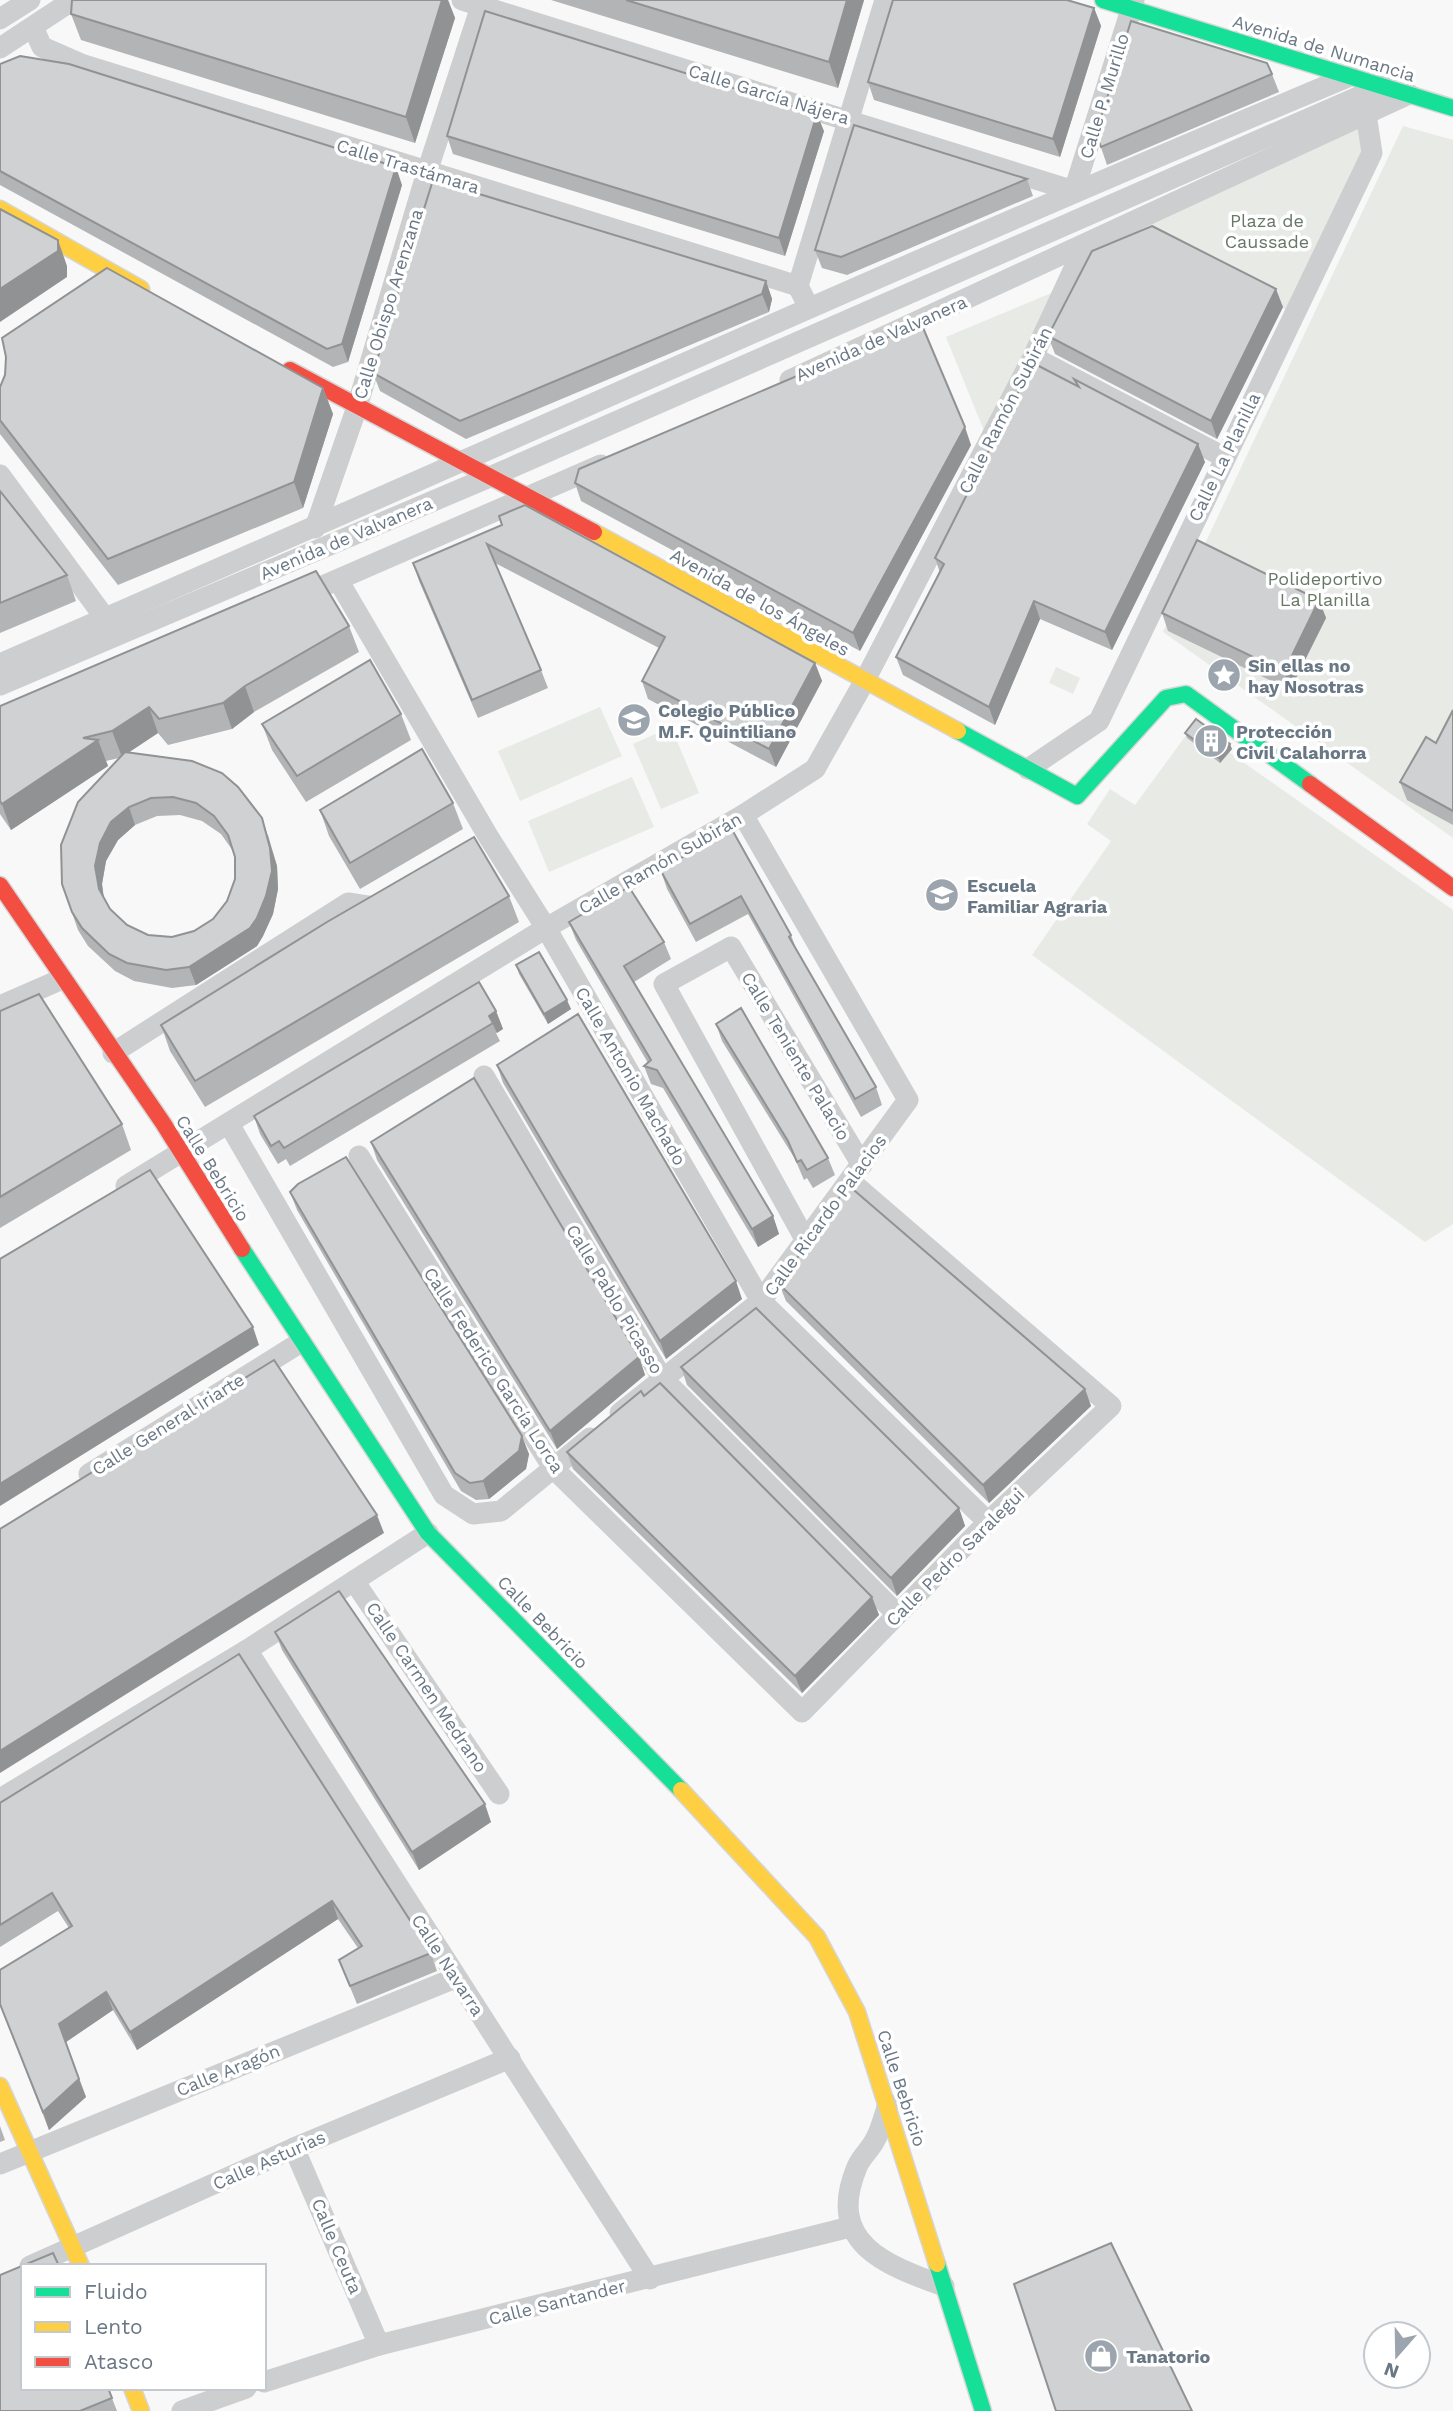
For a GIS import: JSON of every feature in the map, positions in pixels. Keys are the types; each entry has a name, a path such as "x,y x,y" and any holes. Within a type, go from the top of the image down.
{"street":[{"path":"0,19 30,0"},
{"path":"0,48 73,0"},
{"path":"811,310 798,286 885,0"},
{"name":"Avenida de Numancia","path":"1102,0 1133,4 1453,108"},
{"name":"Calle García Nájera","path":"475,2 1074,191"},
{"name":"Calle Obispo Arenzana","path":"315,528 357,407 475,2"},
{"name":"Calle P. Murillo","path":"1074,191 1133,4"},
{"name":"Calle Trastámara","path":"33,27 42,47 81,64 798,286"},
{"name":"Avenida de Valvanera","path":"0,664 811,310 1074,191 1350,76"},
{"name":"Avenida de Valvanera","path":"0,685 492,476 1383,86"},
{"name":"Avenida de Valvanera","path":"770,389 1084,247 1409,94"},
{"name":"Calle La Planilla","path":"1028,769 1099,721 1372,153 1366,114"},
{"path":"0,209 152,295"},
{"name":"Calle Ramón Subirán","path":"103,1199 181,1154 546,928 743,816 816,769 1033,357 1084,247"},
{"path":"91,288 116,275"},
{"path":"1033,357 1224,457"},
{"name":"Avenida de los Ángeles","path":"272,360 357,407 463,460 864,682 1077,796 1166,698 1186,694 1453,888"},
{"name":"Avenida de Valvanera","path":"276,606 619,457"},
{"path":"0,475 105,618"},
{"name":"Calle Antonio Machado","path":"338,580 488,836 546,928 761,1301 988,1522"},
{"name":"Calle Ricardo Palacios","path":"229,1124 444,1495 473,1514 501,1511 662,1378 761,1301 908,1100 743,816"},
{"path":"465,850 488,836"},
{"name":"Calle Bebricio","path":"0,885 181,1154 301,1342 428,1533 728,1839 817,1937 858,2012 983,2411"},
{"path":"113,1053 348,902 374,907 397,893"},
{"name":"Calle Teniente Palacio","path":"806,1241 664,984 731,947 856,1173 1111,1406"},
{"path":"0,1006 62,979"},
{"path":"571,1024 593,1012"},
{"path":"461,1091 506,1063"},
{"name":"Calle Pablo Picasso","path":"484,1076 662,1378 897,1614"},
{"path":"335,1170 382,1142"},
{"name":"Calle Federico García Lorca","path":"359,1156 553,1468 802,1712"},
{"path":"275,1203 299,1189"},
{"name":"Calle General Iriarte","path":"70,1486 301,1342"},
{"name":"Calle Pedro Saralegui","path":"802,1712 988,1522 1111,1406"},
{"path":"0,1799 247,1650 428,1533"},
{"name":"Calle Carmen Medrano","path":"354,1581 499,1794"},
{"name":"Calle Navarra","path":"247,1650 650,2279"},
{"name":"Calle Aragón","path":"0,2164 455,1978"},
{"name":"Calle Asturias","path":"45,2264 77,2256 294,2148 510,2058"},
{"path":"0,2086 27,2152 77,2256"},
{"path":"888,2104 877,2138 857,2166 848,2196 850,2227 878,2259 944,2286"},
{"name":"Calle Ceuta","path":"294,2148 379,2345"},
{"name":"Calle Santander","path":"266,2381 379,2345 850,2227"},
{"path":"133,2390 141,2411"},
{"path":"182,2411 240,2390"}],"green space":[{"name":"Plaza de Caussade","path":"1366,114 1372,153 1295,314 1124,228"},
{"name":"Polideportivo La Planilla","path":"1403,126 1453,140 1453,838 1163,632"},
{"path":"1061,289 984,431 946,337"},
{"path":"1056,667 1080,678 1073,694 1049,683"},
{"path":"600,707 622,756 520,801 498,751"},
{"path":"671,727 699,793 661,809 633,744"},
{"path":"1199,731 1453,910 1453,1224 1425,1242 1032,955 1111,841 1087,824 1110,789 1135,805 1187,734"},
{"path":"632,777 654,827 549,872 528,821"}],"building":[{"path":"72,0 442,0 406,117 71,14"},
{"path":"626,0 847,0 829,62"},
{"path":"893,0 1067,0 1094,8 1053,139 868,82"},
{"path":"485,11 817,114 779,238 447,136"},
{"path":"1131,21 1267,63 1272,74 1101,147 1096,133"},
{"path":"20,56 69,64 396,167 342,344 327,349 0,171 0,64"},
{"path":"854,125 1027,179 841,257 815,250"},
{"path":"433,180 766,281 762,294 460,421 373,373"},
{"path":"0,209 58,240 58,251 0,289"},
{"path":"1152,226 1276,289 1211,421 1048,336 1092,251"},
{"path":"107,268 323,388 294,482 108,559 0,420 0,387 5,375 6,357 2,338"},
{"path":"921,323 965,427 853,633 575,483 579,469"},
{"path":"1033,363 1079,387 1074,379 1198,444 1105,632 1034,601 989,707 896,657 944,564 935,558"},
{"path":"0,491 67,575 0,603"},
{"path":"525,505 815,663 769,749 642,681 665,637 487,544 541,670 472,700 413,563 502,525 499,516"},
{"path":"1197,540 1319,600 1284,672 1162,613"},
{"path":"316,571 349,626 245,686 223,703 159,719 149,707 112,731 83,738 98,740 2,804 0,706"},
{"path":"370,660 401,714 297,776 262,724"},
{"path":"1453,710 1453,811 1400,782 1426,737 1436,743"},
{"name":"Protección Civil Calahorra","path":"1196,719 1230,744 1219,758 1185,733"},
{"path":"422,749 453,803 350,863 320,810"},
{"path":"125,752 192,761 222,773 238,787 262,818 270,848 272,871 257,918 250,928 189,967 166,970 127,963 109,954 82,928 72,912 62,884 61,845 78,802","holes":["173,797 196,803 214,816 228,835 235,857 235,879 227,901 213,919 194,931 172,937 148,935 127,925 110,909 99,889 95,866 100,843 111,822 129,807 151,798"]},
{"path":"730,826 791,935 789,937 876,1087 855,1099 741,896 690,924 661,871"},
{"path":"474,837 509,896 195,1081 161,1025 327,922"},
{"path":"629,887 664,942 624,966 773,1216 752,1229 657,1070 644,1066 651,1060 569,922"},
{"path":"539,952 567,1000 544,1014 516,965"},
{"path":"479,982 496,1011 489,1016 493,1023 284,1148 279,1141 271,1146 254,1116"},
{"path":"39,994 122,1124 0,1197 0,1011"},
{"path":"741,1008 828,1158 807,1170 801,1160 797,1162 788,1141 716,1024"},
{"path":"578,1014 736,1281 660,1341 497,1065"},
{"path":"474,1078 639,1357 550,1431 371,1142"},
{"path":"346,1157 522,1436 519,1451 483,1481 470,1483 455,1473 290,1192 298,1184"},
{"path":"150,1170 253,1327 0,1484 0,1259"},
{"path":"848,1185 1085,1389 983,1485 779,1284"},
{"path":"756,1308 959,1508 891,1578 681,1367"},
{"path":"274,1360 377,1515 0,1751 0,1529"},
{"path":"660,1383 872,1597 795,1676 567,1452 641,1391 644,1396"},
{"path":"339,1591 485,1804 412,1852 275,1632"},
{"path":"239,1654 431,1953 350,1986 339,1960 362,1946 332,1901 130,2032 106,1992 59,2024 79,2079 43,2112 0,2004 0,1970 72,1926 52,1893 0,1925 0,1803"},
{"name":"Tanatorio","path":"1111,2243 1192,2411 1056,2411 1014,2284"},
{"path":"53,2253 58,2264 26,2264"},
{"path":"21,2266 21,2390 109,2390 112,2398 80,2411 0,2411 0,2275"}],"traffic: fast":[{"path":"1103,0 1453,108"},
{"path":"958,731 1077,796 1166,698 1186,694 1310,784"},
{"path":"242,1249 428,1533 681,1790"},
{"path":"937,2264 983,2411"}],"traffic: slow":[{"path":"0,209 141,289"},
{"path":"594,532 958,731"},
{"path":"681,1790 817,1937 857,2012 937,2264"},
{"path":"0,2086 80,2264"},
{"path":"133,2390 141,2411"}],"traffic: jam":[{"path":"290,370 594,532"},
{"path":"1310,784 1453,888"},
{"path":"0,885 163,1123 242,1249"}],"place":[{"name":"Sin ellas no hay Nosotras","path":"1224,675"},
{"name":"Colegio Público M.F. Quintiliano","path":"634,720"},
{"name":"Protección Civil Calahorra","path":"1211,741"},
{"name":"Escuela Familiar Agraria","path":"942,895"},
{"name":"Tanatorio","path":"1101,2356"}]}
